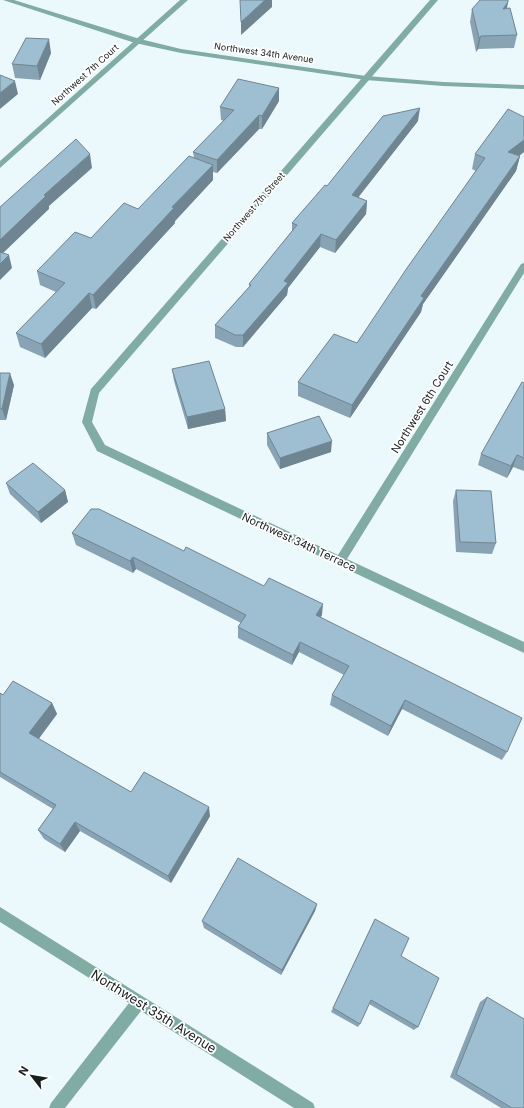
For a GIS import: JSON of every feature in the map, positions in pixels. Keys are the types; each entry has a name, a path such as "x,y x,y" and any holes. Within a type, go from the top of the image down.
{"street":[{"name":"Northwest 34th Avenue","path":"7,0 138,41 181,51 366,78 524,88"},
{"name":"Northwest 7th Court","path":"0,165 184,0"},
{"name":"Northwest 7th Street","path":"87,422 94,392 434,0"},
{"name":"Northwest 6th Court","path":"340,561 524,266"},
{"name":"Northwest 34th Terrace","path":"87,422 101,448 524,648"},
{"name":"Northwest 35th Avenue","path":"0,914 308,1108"},
{"path":"56,1108 139,1002"}],"building":[{"path":"240,0 265,0 241,22"},
{"path":"480,0 508,0 503,9 510,8 517,35 481,36 479,38 472,9"},
{"path":"26,38 49,39 37,66 12,64"},
{"path":"0,75 15,81 0,93"},
{"path":"238,79 279,88 262,116 259,115 217,160 193,152 234,110 220,107"},
{"path":"420,108 352,195 367,201 336,240 321,234 284,281 288,283 243,335 235,335 215,325 251,285 249,284 297,225 292,223 325,185 327,186 383,116"},
{"path":"508,109 524,117 524,140 508,152 520,156 421,296 424,298 352,405 298,382 334,334 357,343 407,268 485,158 475,154"},
{"path":"76,139 90,154 44,195 46,196 0,240 0,207"},
{"path":"189,156 213,165 172,207 174,208 93,295 89,293 41,344 16,333 65,283 37,271 75,232 91,238 124,203 138,209"},
{"path":"0,252 9,255 0,264"},
{"path":"209,361 225,409 187,417 172,369"},
{"path":"0,373 10,373 2,409 0,408"},
{"path":"522,382 524,383 524,458 517,455 511,466 481,454"},
{"path":"319,416 332,441 280,458 267,433"},
{"path":"33,463 65,490 38,512 6,483"},
{"path":"456,490 491,491 496,543 460,542"},
{"path":"91,509 99,509 184,551 186,547 264,586 269,578 323,604 316,615 522,718 507,752 405,700 391,726 332,695 349,666 300,642 293,655 238,627 246,615 133,557 130,561 72,533"},
{"path":"13,681 52,703 29,733 131,792 144,772 209,807 168,876 75,822 60,844 38,830 56,805 0,772 0,693 3,695"},
{"path":"238,858 317,904 282,970 202,921"},
{"path":"375,919 409,938 401,956 439,978 418,1027 371,1000 360,1024 333,1008"},
{"path":"487,997 524,1019 524,1108 512,1108 456,1074"}]}
